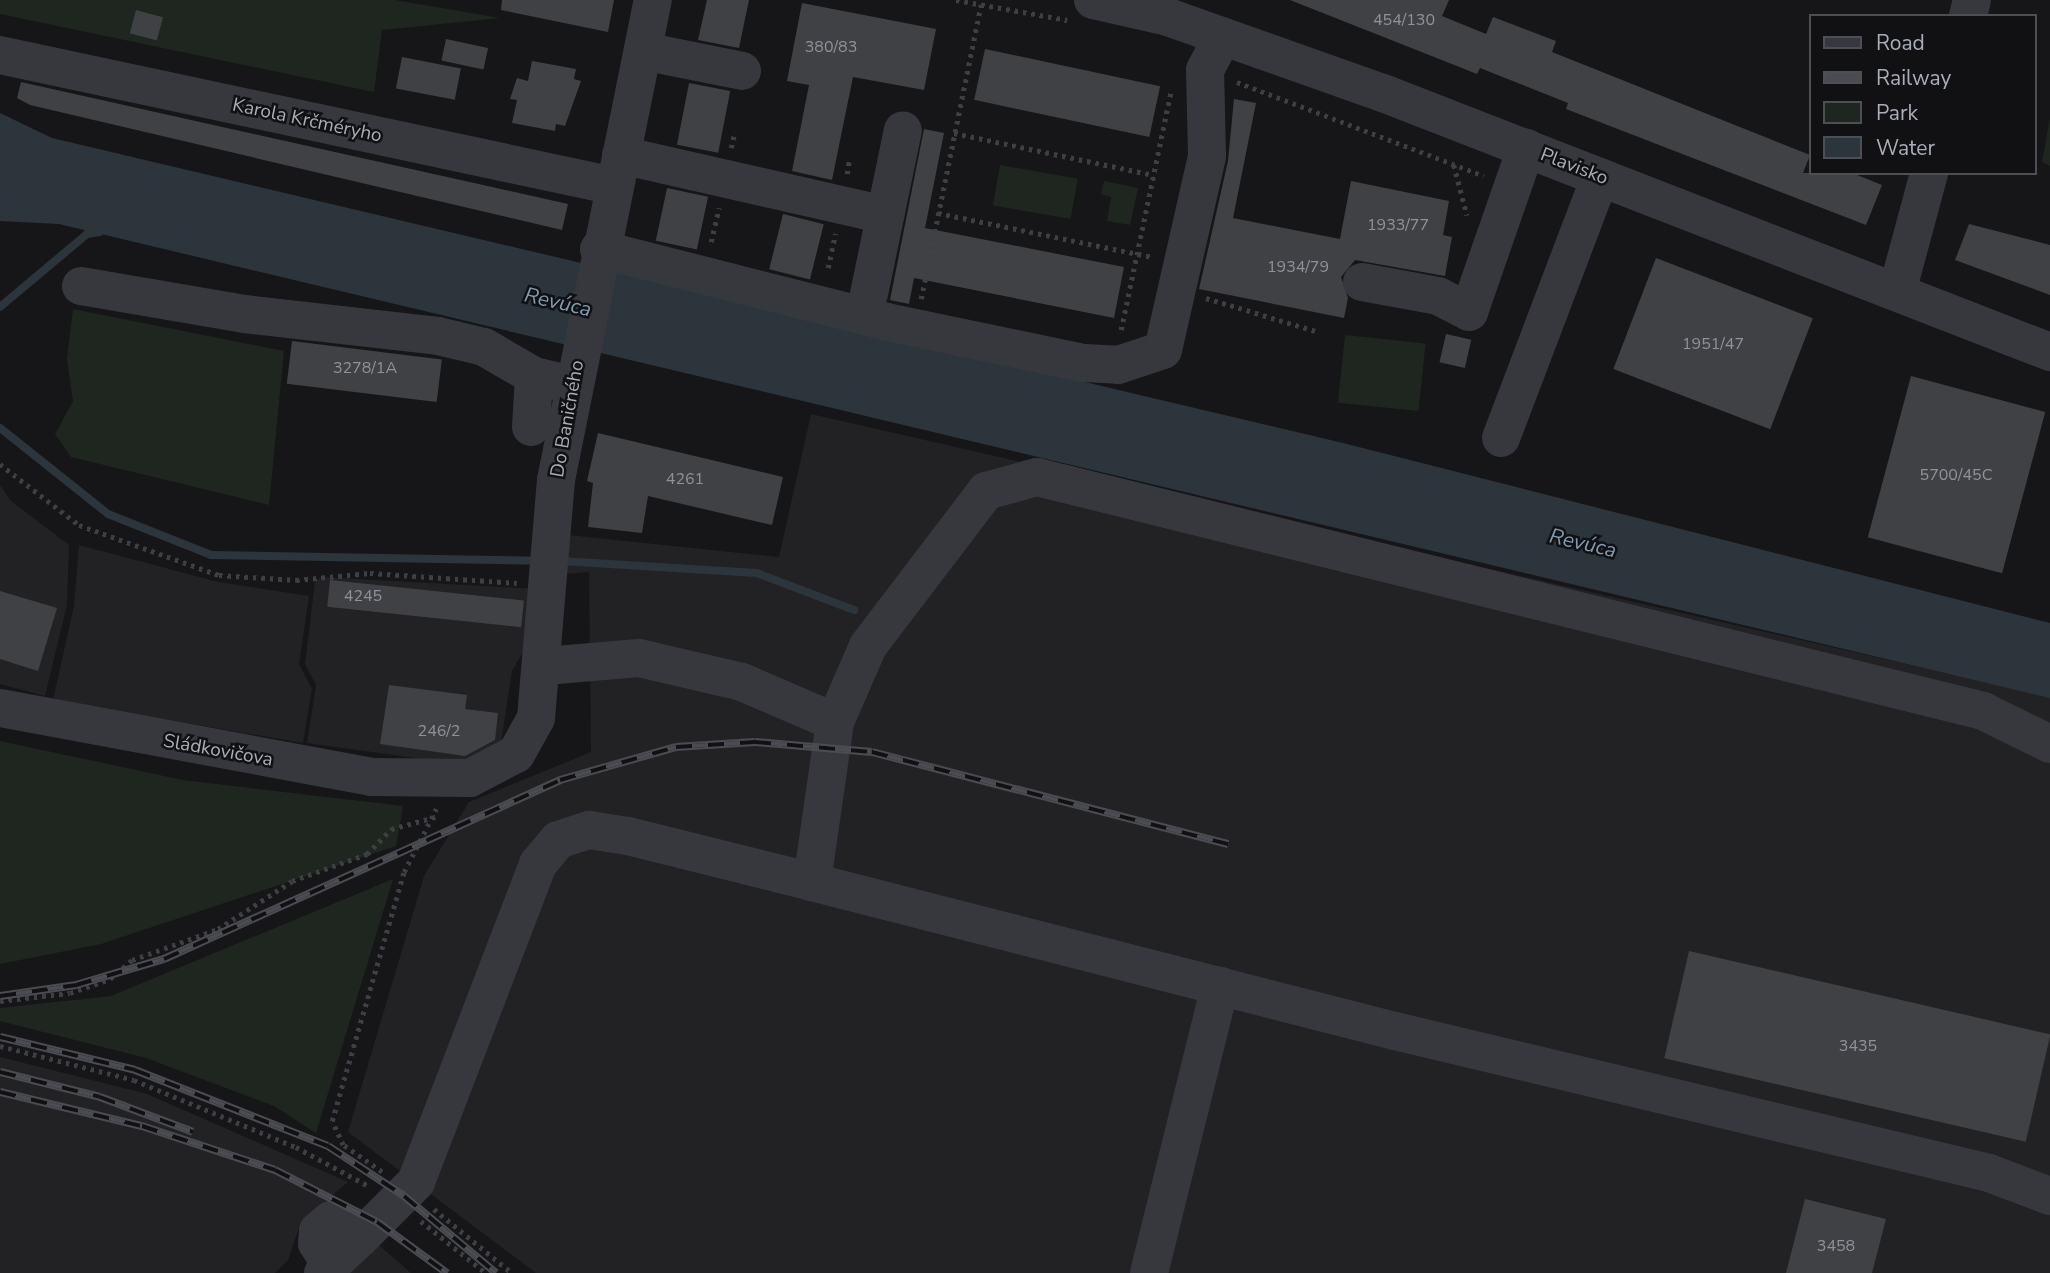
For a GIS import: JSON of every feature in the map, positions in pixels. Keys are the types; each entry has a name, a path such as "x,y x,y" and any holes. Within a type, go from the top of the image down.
{"street":[{"name":"Do Baničného","path":"436,799 516,754 536,718 545,666 550,532 541,478 575,372 653,0"},
{"name":"Plavisko","path":"1093,0 1170,8 1223,36 1526,148 2050,352"},
{"path":"598,254 916,328 1111,364 1163,350 1207,156 1205,70 1223,36"},
{"path":"643,51 742,71"},
{"name":"Karola Krčméryho","path":"0,55 617,170 884,215"},
{"path":"869,294 903,130"},
{"path":"1362,282 1438,296 1469,312 1484,229 1526,148"},
{"path":"1897,292 1927,175"},
{"path":"1501,438 1600,177"},
{"path":"81,286 245,314 438,336 507,356 534,376 575,372"},
{"path":"531,427 534,376"},
{"path":"812,882 835,722 868,646 986,491 1037,477 1983,711 2050,744"},
{"path":"545,666 639,659 743,682 835,722"},
{"name":"Sládkovičova","path":"0,708 371,777 436,799"},
{"path":"327,1269 402,1197 461,1078 538,864 558,840 589,830 628,836 1220,986 1989,1173 2050,1196"},
{"path":"1149,1273 1220,986"}],"path":[{"path":"916,328 981,5"},
{"path":"1111,364 1138,254 1173,79"},
{"path":"954,134 1154,175"},
{"path":"1454,165 1484,229"},
{"path":"938,212 1138,254 1180,279 1315,331"},
{"path":"0,464 79,525 219,575 468,577 547,582"},
{"path":"0,1001 70,993 110,979 132,960 218,929 292,881 367,854 391,829 436,799"},
{"path":"436,799 404,872 332,1121 343,1145 486,1273"},
{"path":"0,1046 158,1089 296,1147 402,1197 512,1273"}],"shaded area":[{"path":"811,414 2050,697 2050,1273 536,1273 348,1132 424,876 469,802 591,752 589,572 564,574 568,535 779,557"},
{"path":"0,485 11,501 69,545 67,605 45,696 0,684"},
{"path":"79,545 218,582 309,596 299,664 312,689 303,743 53,700 74,606"},
{"path":"321,577 538,589 538,626 512,671 501,743 466,765 307,743 316,685 305,664 315,582"},
{"path":"0,1057 147,1094 348,1182 301,1222 288,1260 275,1273 0,1273"},
{"path":"373,1240 411,1273 339,1273"}],"green space":[{"path":"0,0 395,0 500,18 382,30 374,92 0,14"},
{"path":"2050,118 2050,166 2042,162"},
{"path":"1000,165 1078,179 1071,219 993,205"},
{"path":"1104,181 1138,188 1130,225 1107,221 1111,197 1101,194"},
{"path":"73,309 284,351 269,505 71,457 55,434 73,401 67,359"},
{"path":"1345,335 1426,343 1418,411 1338,403"},
{"path":"0,741 183,780 403,806 396,846 101,944 0,964"},
{"path":"393,879 316,1133 274,1106 146,1058 0,1021 0,1008 111,996"}],"water":[{"path":"0,113 52,138 1343,443 2050,623 2050,698 59,224 0,221"}],"building":[{"path":"502,0 614,0 608,32 501,10"},
{"path":"707,0 749,0 739,48 698,40"},
{"path":"1290,0 1449,0 1442,16 1486,34 1493,17 1556,41 1552,52 1808,154 1803,173 1857,175 1882,185 1866,225 1566,109 1568,103 1480,68 1477,74"},
{"path":"802,3 936,29 924,90 853,77 832,180 792,171 809,85 787,81"},
{"path":"136,10 163,17 157,40 130,33"},
{"path":"446,39 488,48 483,69 441,61"},
{"path":"985,49 1160,86 1149,137 974,100"},
{"path":"402,57 461,68 455,100 396,88"},
{"path":"532,61 576,69 574,79 581,81 565,126 556,124 555,131 512,123 517,100 510,99 517,78 528,81"},
{"path":"21,82 568,204 562,230 30,105 17,98"},
{"path":"689,83 730,91 718,153 677,145"},
{"path":"1234,99 1256,103 1233,218 1340,239 1351,181 1449,201 1443,235 1452,237 1445,276 1355,260 1341,277 1348,298 1344,318 1199,289 1228,161"},
{"path":"924,129 944,133 925,228 1124,267 1114,318 914,278 909,304 890,300"},
{"path":"667,188 708,197 697,250 656,241"},
{"path":"783,214 824,224 810,279 769,269"},
{"path":"1969,224 2050,245 2050,295 1955,260"},
{"path":"1656,258 1813,318 1770,429 1613,369"},
{"path":"1446,334 1471,340 1465,368 1439,362"},
{"path":"292,341 442,359 437,402 287,384"},
{"path":"1911,376 2045,412 2002,573 1868,537"},
{"path":"598,433 783,477 772,525 648,496 642,533 588,527 593,483 587,481"},
{"path":"330,580 524,600 521,627 327,607"},
{"path":"0,591 57,608 38,671 0,659"},
{"path":"389,685 467,695 465,709 498,713 495,740 465,756 380,744"},
{"path":"1689,951 2050,1034 2026,1142 1664,1058"},
{"path":"1805,1199 1886,1219 1872,1273 1786,1273"}],"waterway":[{"path":"0,307 87,234 100,232"},
{"name":"Revúca","path":"0,428 108,514 211,555 540,561"},
{"name":"Revúca","path":"560,561 757,573 854,610"}],"railway":[{"path":"0,996 76,985 164,959 560,780 676,747 755,742 872,752 1228,844"},
{"path":"0,1037 135,1070 328,1146 404,1196 496,1273"},
{"path":"0,1072 100,1097 193,1132"},
{"path":"0,1092 142,1126 275,1170 377,1222 447,1273"}]}
